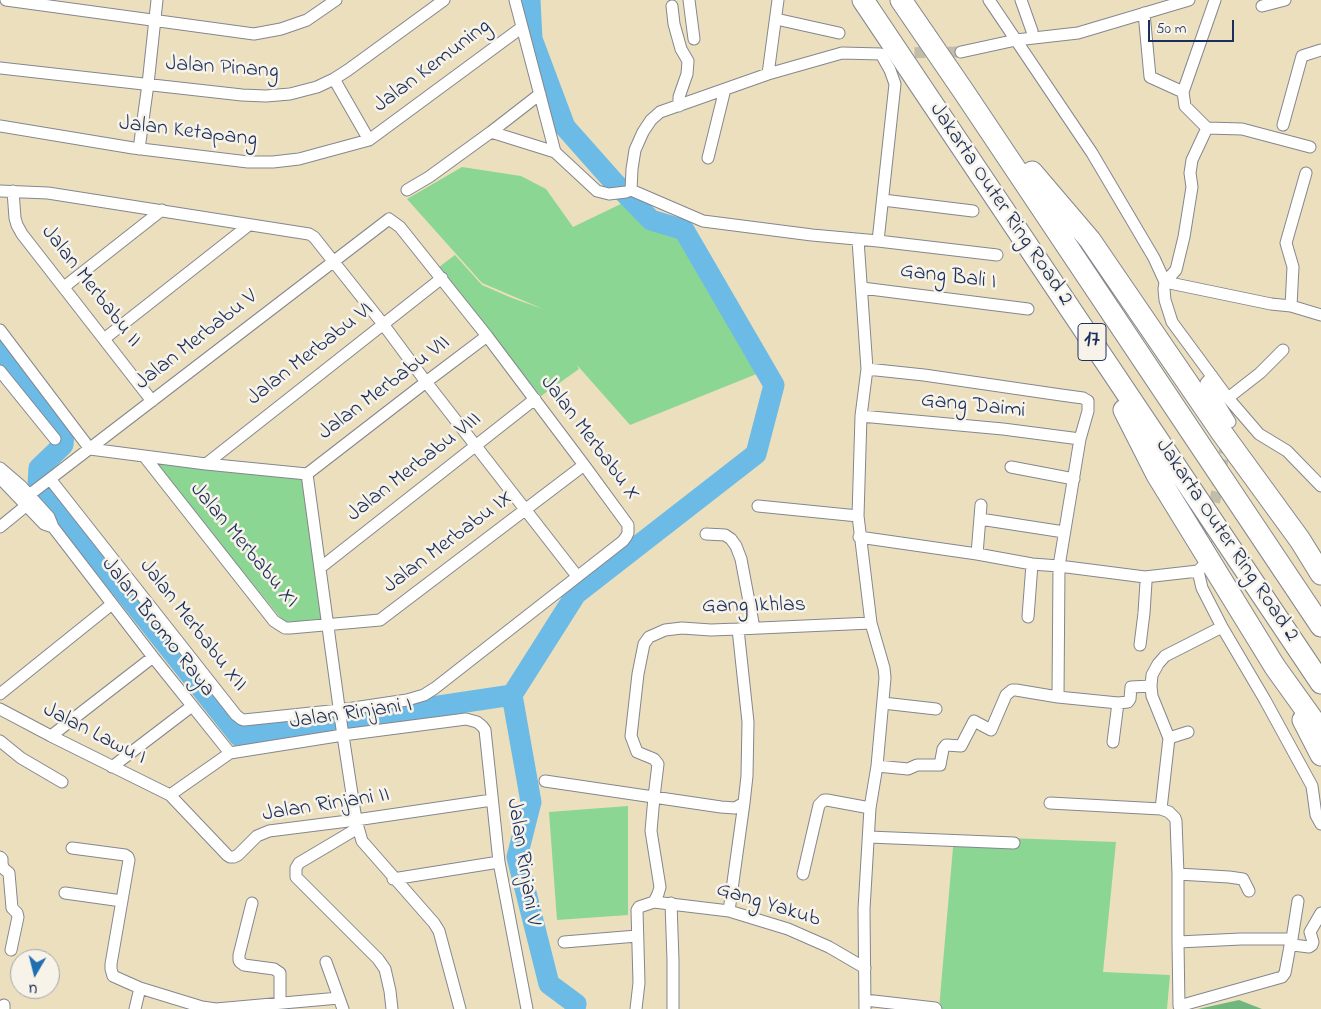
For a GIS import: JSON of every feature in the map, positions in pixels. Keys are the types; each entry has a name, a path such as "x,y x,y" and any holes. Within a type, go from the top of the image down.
{"highway":[{"name":"Jakarta Outer Ring Road 2","path":"863,0 1321,683"},
{"name":"Jakarta Outer Ring Road 2","path":"901,0 1321,626"},
{"path":"964,92 1090,240 1222,433 1300,540 1321,574"},
{"path":"1080,324 1157,475 1275,666 1321,731"},
{"path":"1275,666 1321,755"}],"street":[{"path":"6,0 254,34 281,29 307,20 336,0"},
{"path":"139,148 157,0"},
{"name":"Jalan Pinang","path":"0,68 242,95 290,94 317,87 334,79 444,0"},
{"path":"515,0 555,152"},
{"path":"689,0 694,39"},
{"path":"768,74 778,0"},
{"path":"989,0 1092,153 1154,258 1165,282 1165,300 1172,322 1228,398 1259,434 1287,451 1321,486"},
{"path":"1021,0 1032,31"},
{"path":"961,52 1016,40 1078,33 1189,0"},
{"path":"1215,0 1183,92 1185,106 1207,128 1242,129 1310,147"},
{"path":"1262,6 1285,0"},
{"path":"672,6 674,24 681,49 688,61 687,74 679,97 679,106"},
{"path":"1144,13 1150,77 1183,92"},
{"path":"776,20 839,33"},
{"name":"Jalan Kemuning","path":"369,140 521,28"},
{"path":"1283,125 1302,56 1321,50"},
{"path":"629,191 635,150 643,132 651,120 660,112 768,74 842,53 881,54 895,84 878,241"},
{"path":"334,79 369,140"},
{"path":"708,158 725,89"},
{"path":"407,190 429,177 540,94"},
{"name":"Jalan Ketapang","path":"0,126 139,148 248,162 299,159 369,140"},
{"path":"1165,282 1176,270 1184,237 1192,187 1190,173 1192,160 1207,128"},
{"path":"491,132 555,152 597,191 609,194 629,191 703,221 997,255"},
{"path":"1291,306 1293,267 1286,244 1306,173"},
{"path":"0,191 48,193 162,210 312,236 383,324 475,446 577,576"},
{"name":"Jalan Merbabu II","path":"13,191 15,218 22,234 152,401"},
{"path":"882,200 973,211"},
{"path":"64,287 162,210"},
{"name":"Jalan Merbabu V","path":"0,527 48,481 389,219"},
{"name":"Jalan Merbabu X","path":"340,713 424,695 623,541 628,533 628,525 535,399 442,278 400,227 389,219"},
{"path":"104,339 249,225"},
{"path":"858,240 867,369 861,416 859,537 871,623 884,668 877,766 870,808 864,910 865,1005 936,1009"},
{"name":"Jalan Merbabu VI","path":"206,464 442,278"},
{"path":"1165,282 1271,304 1291,306 1321,315"},
{"name":"Gang Bali I","path":"862,288 1028,309"},
{"path":"0,330 90,448 206,464 307,474 357,824 362,841 439,931 460,1009"},
{"name":"Jalan Merbabu VII","path":"307,474 487,336"},
{"path":"1228,398 1260,373 1283,350"},
{"path":"867,369 924,375 1083,398 1088,401 1089,405 1080,439 1059,566 1058,698"},
{"path":"0,371 55,439"},
{"path":"1212,376 1206,383 1230,422"},
{"name":"Jalan Merbabu VIII","path":"320,568 535,399"},
{"name":"Gang Daimi","path":"861,416 1080,439"},
{"name":"Jalan Merbabu XI","path":"144,456 274,621 285,628 328,625"},
{"name":"Jalan Merbabu IX","path":"328,625 376,621 383,618 584,465"},
{"path":"1011,467 1074,478"},
{"name":"Jalan Bromo Raya","path":"0,468 30,497 44,524 53,527 230,753"},
{"name":"Jalan Bromo Raya","path":"0,478 30,497"},
{"name":"Jalan Merbabu XII","path":"48,481 239,718 247,720 340,713"},
{"path":"977,554 981,505"},
{"path":"758,506 858,516"},
{"path":"980,519 1064,532"},
{"path":"706,534 725,535 736,546 741,559 754,628"},
{"path":"859,537 1032,564 1145,577 1200,569 1202,588 1222,627 1312,786 1316,815 1321,824"},
{"path":"1028,617 1032,564"},
{"path":"1140,645 1144,613 1145,577"},
{"path":"0,694 112,604"},
{"name":"Gang Ikhlas","path":"654,796 658,764 654,759 637,752 631,736 638,674 644,644 650,637 665,630 682,628 738,630 871,623"},
{"path":"1161,809 1169,738 1152,696 1152,675 1165,656 1222,627"},
{"path":"729,911 747,776 748,722 738,630"},
{"path":"51,736 153,657"},
{"path":"877,766 908,769 917,765 940,765 946,744 961,746 974,721 991,730 1006,695 1012,690 1058,698 1118,703 1128,702 1130,699 1130,687 1151,686"},
{"path":"883,703 936,709"},
{"path":"1113,742 1118,703"},
{"path":"112,766 192,706"},
{"name":"Jalan Lawu I","path":"0,709 170,795"},
{"name":"Jalan Rinjani I","path":"230,753 343,732 466,719 477,722"},
{"name":"Jalan Rinjani V","path":"477,722 485,730 499,862 527,1009"},
{"path":"1169,738 1188,732"},
{"path":"0,741 21,758 62,782"},
{"path":"170,795 230,753"},
{"path":"545,781 721,807 735,808 744,803"},
{"name":"Jalan Rinjani II","path":"170,795 230,857 238,855 257,836 269,831 357,824 492,800"},
{"path":"636,1009 639,983 637,910 654,902 660,887 651,831 654,796"},
{"path":"803,874 819,805 824,800 870,808"},
{"path":"1050,803 1161,809 1169,812 1176,820 1178,942 1175,1007 1280,978 1285,973 1298,901"},
{"path":"357,824 299,863 296,868 296,876 378,959 385,969 392,1009"},
{"path":"869,837 1014,843"},
{"path":"72,848 128,857 111,969 114,976 140,988 202,1007 216,1008 280,1002 341,1003 326,962"},
{"path":"0,857 3,868 9,873 12,908 18,913 11,949"},
{"path":"394,879 499,862"},
{"path":"1178,874 1243,879 1248,891"},
{"path":"65,893 122,901"},
{"path":"252,902 239,960 244,965 274,969 280,973 280,1002"},
{"name":"Gang Yakub","path":"654,902 729,911 788,929 829,947 865,968"},
{"path":"671,903 674,960 673,1009"},
{"path":"1178,942 1241,939 1292,942 1309,947 1313,942 1310,932 1321,913"},
{"path":"564,942 637,936"},
{"path":"136,1009 140,988"}],"green space":[{"path":"462,167 521,176 546,189 573,227 627,201 688,227 759,373 630,425 577,365 579,369 541,396 439,267 455,255 482,285 543,309 482,283 407,199"},
{"path":"155,464 302,477 323,620 284,622"},
{"path":"628,806 628,915 557,920 549,812"},
{"path":"954,836 1116,842 1103,972 1170,975 1167,1009 939,1009"},
{"path":"1239,1000 1262,1009 1198,1009"}],"waterway":[{"path":"0,350 64,433 63,445 39,468 38,483 239,736 512,695 576,594 756,454 774,385 684,230 651,220 565,127 532,39 530,0"},
{"path":"512,695 531,802 517,857 549,984 576,1004 575,1009"}],"tunnel":[{"path":"898,53 961,52"},
{"path":"1205,551 1227,439"}]}
